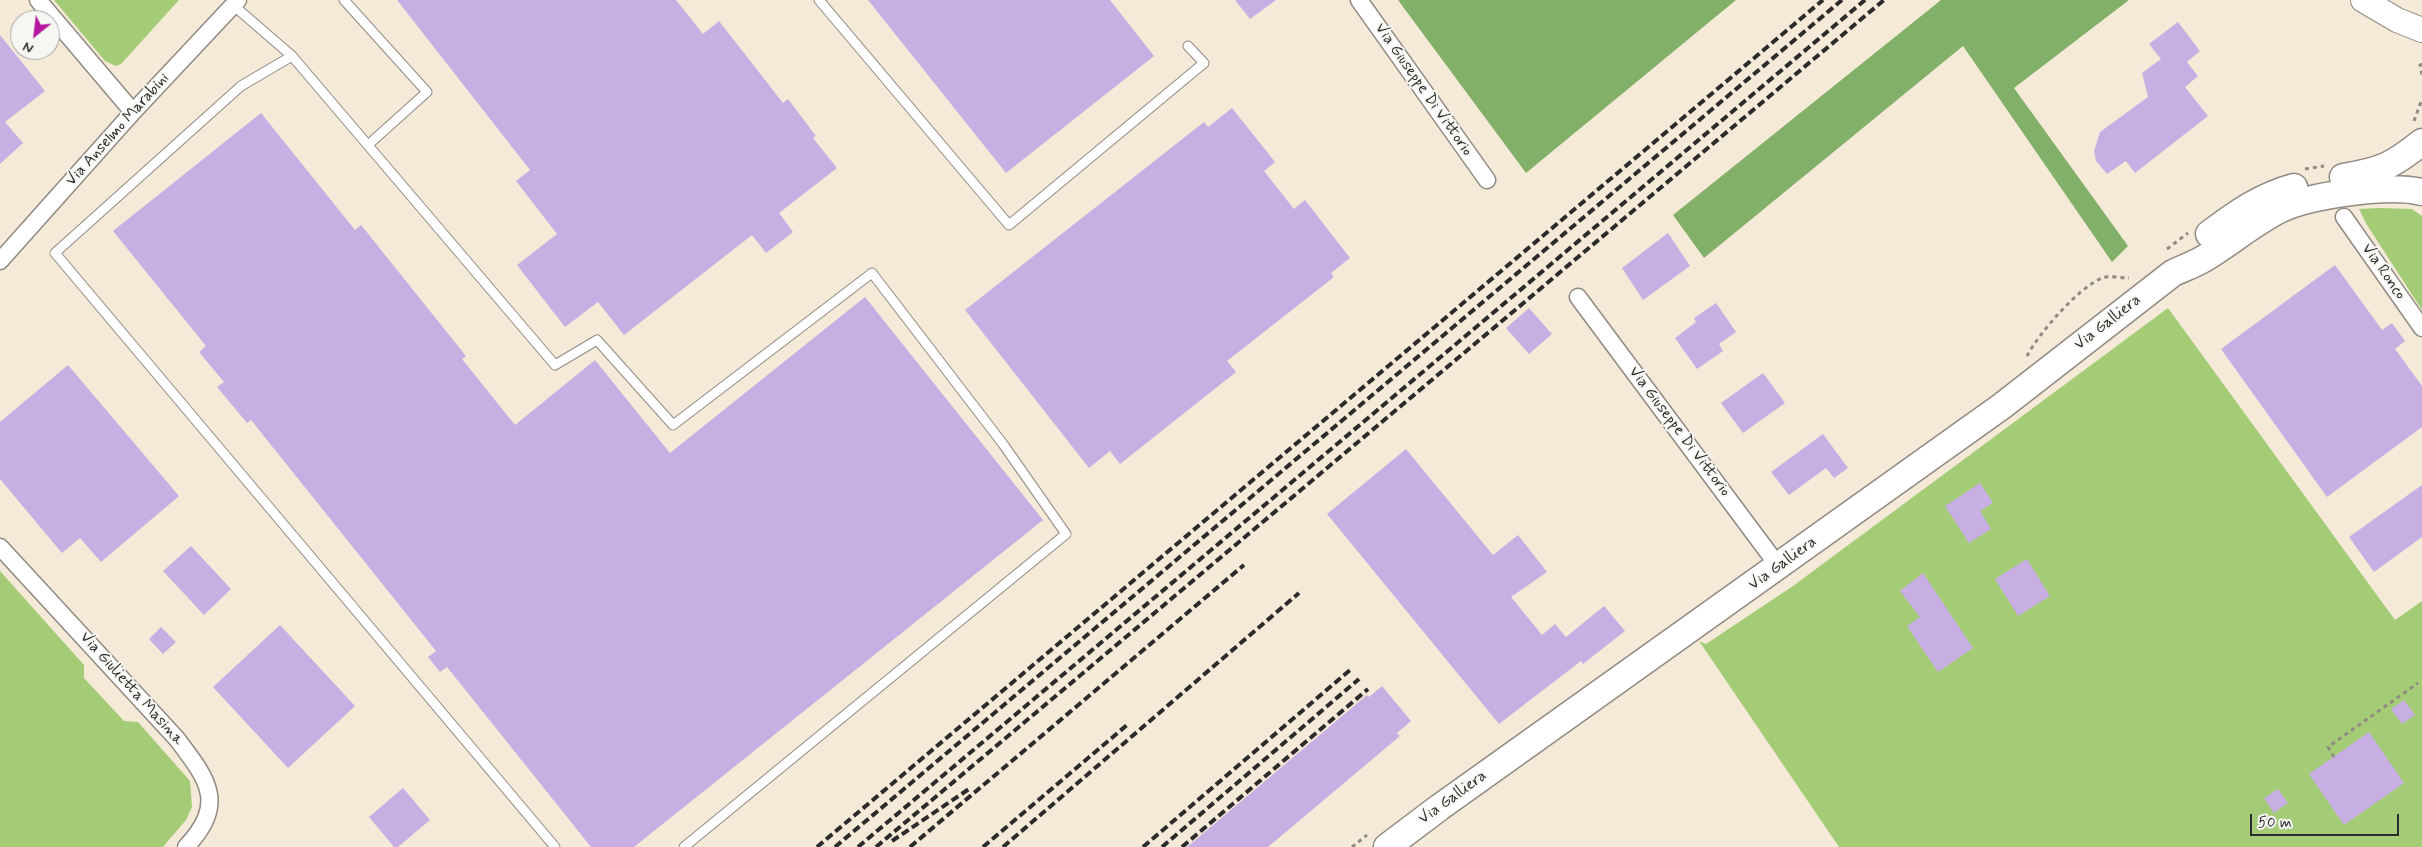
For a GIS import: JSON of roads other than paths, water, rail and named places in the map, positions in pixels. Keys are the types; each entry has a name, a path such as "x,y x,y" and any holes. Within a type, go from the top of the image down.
{"main road":[{"name":"Via Galliera","path":"2173,273 2195,244 2248,205 2274,192 2295,186 2375,172 2392,165 2422,142"},
{"name":"Via Galliera","path":"1387,847 1440,807 1779,567 2002,406 2173,273 2204,258 2258,221 2288,206 2368,190 2392,188 2422,192"}],"street":[{"path":"38,0 133,112"},
{"name":"Via Giuseppe Di Vittorio","path":"1359,0 1487,180"},
{"path":"2363,0 2396,20 2422,30"},
{"name":"Via Anselmo Marabini","path":"0,261 233,2"},
{"path":"2396,20 2422,46"},
{"name":"Via Ronco","path":"2344,216 2422,328"},
{"name":"Via Giuseppe Di Vittorio","path":"1578,297 1779,567"},
{"name":"Via Giulietta Masina","path":"0,547 177,739 200,770 210,794 207,821 186,847"}],"lane":[{"path":"344,0 427,92 368,145"},
{"path":"819,0 1009,225 1204,63 1188,46"},
{"path":"233,2 292,56 555,365 597,340 673,425 872,272 1003,444 1066,534 684,847"},
{"path":"292,56 241,86 55,253 555,847"}],"railway":[{"path":"817,847 1823,0"},
{"path":"835,847 1842,0"},
{"path":"858,847 1865,0"},
{"path":"876,847 1884,0"},
{"path":"910,847 1244,565"},
{"path":"1003,847 1299,593"},
{"path":"1143,847 1350,670"},
{"path":"1162,847 1359,679"},
{"path":"1182,847 1368,689"},
{"path":"983,847 1127,725"},
{"path":"892,841 969,789"}]}
